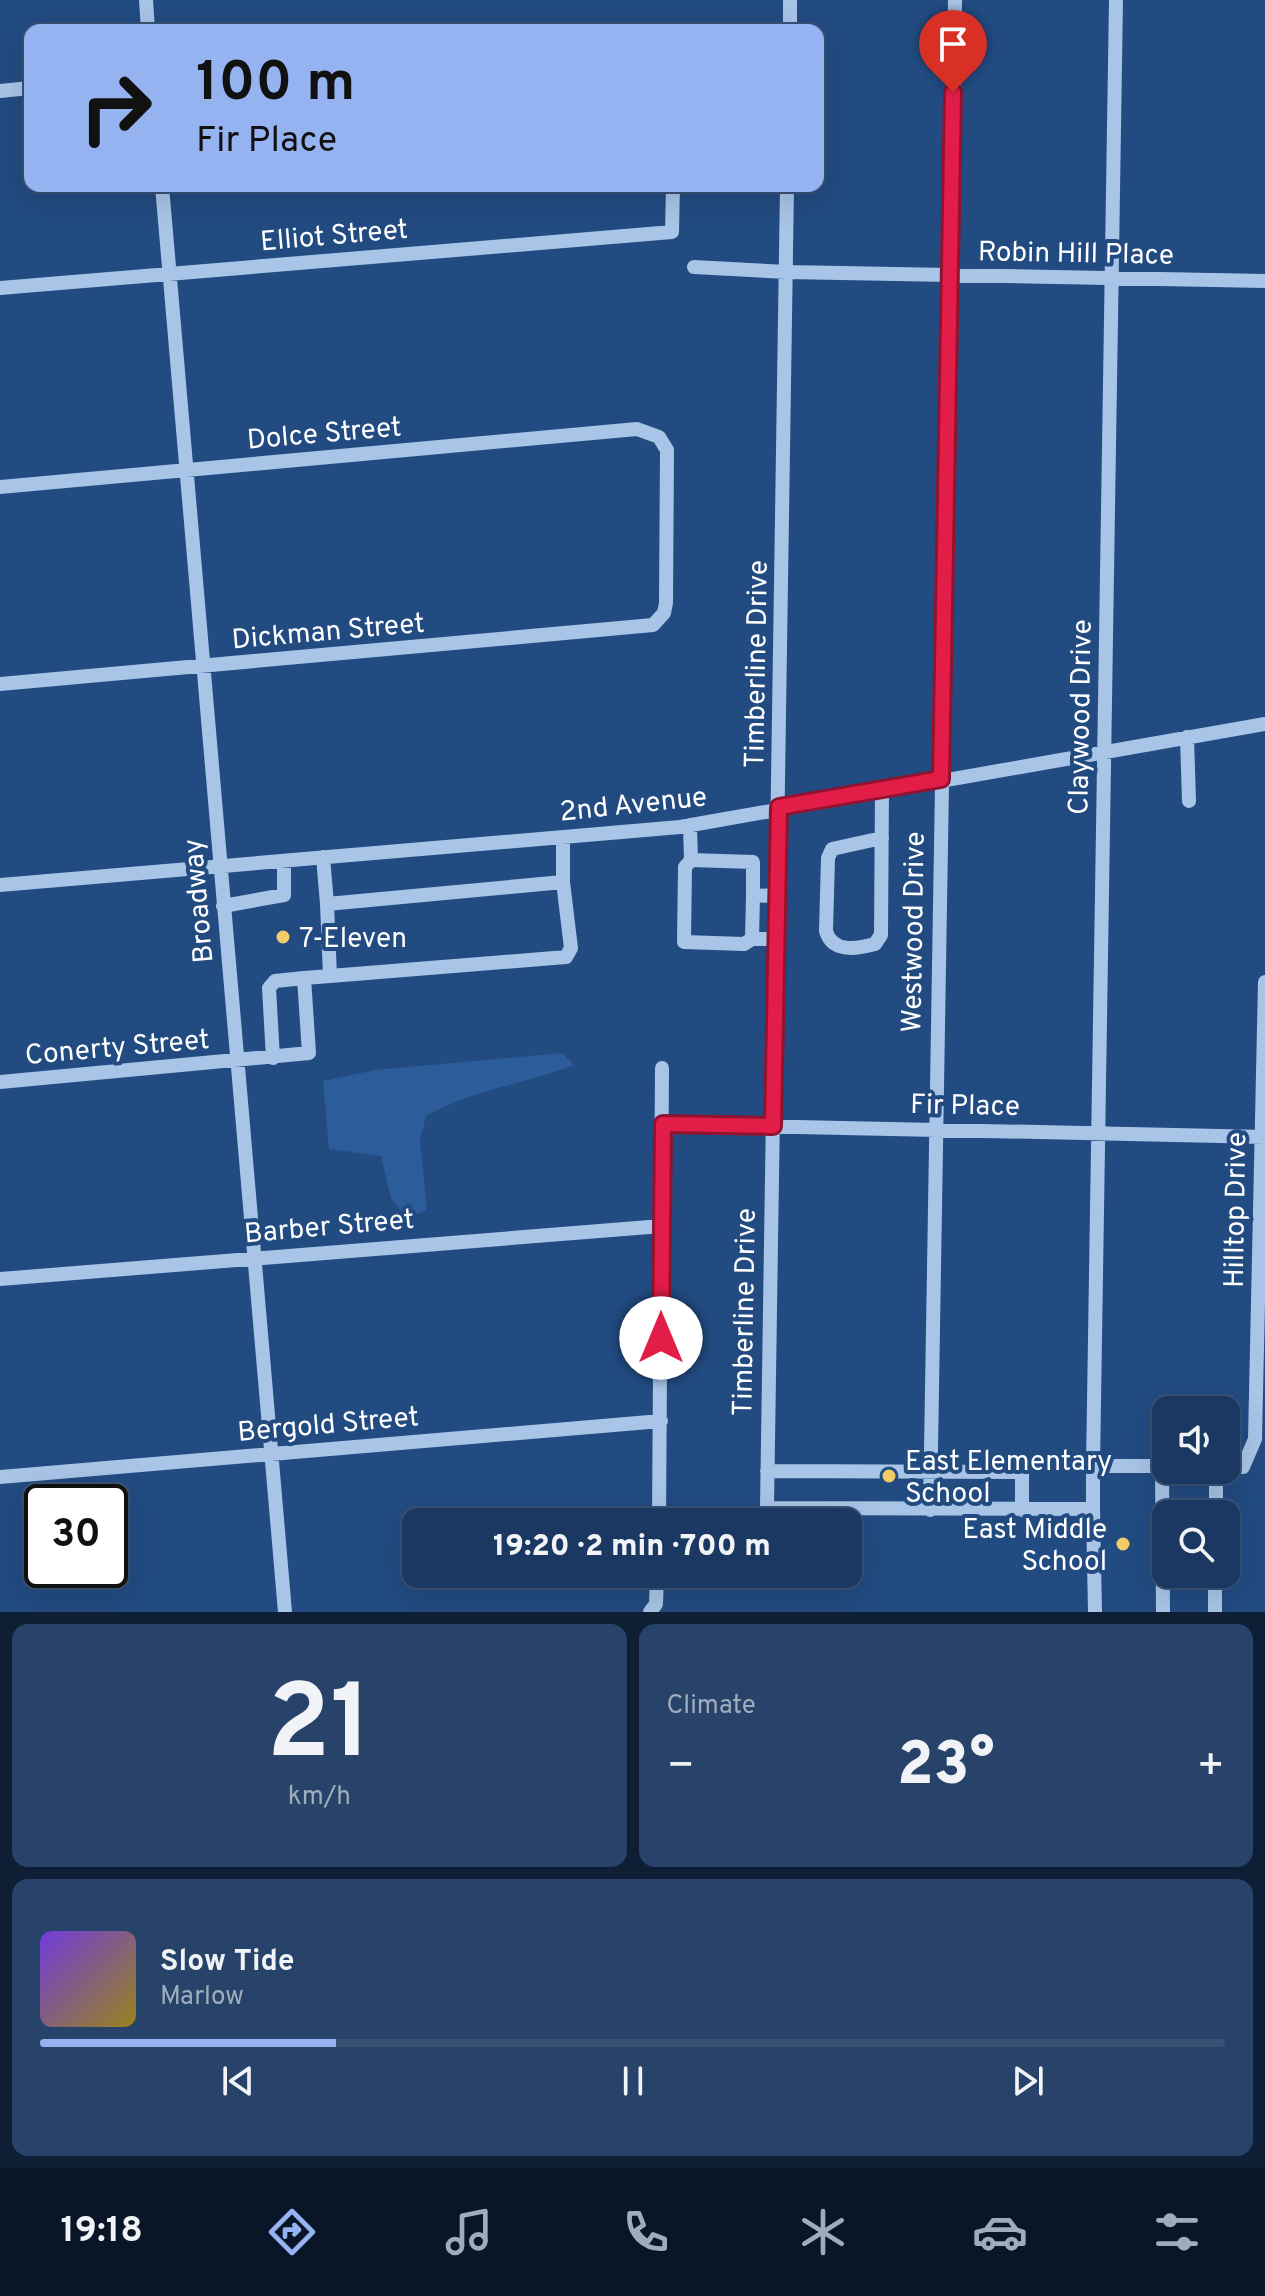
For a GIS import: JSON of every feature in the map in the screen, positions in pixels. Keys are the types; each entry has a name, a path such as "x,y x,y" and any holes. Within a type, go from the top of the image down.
{"street":[{"path":"146,0 148,24"},
{"path":"790,0 790,24"},
{"name":"Westwood Drive","path":"930,1510 955,0"},
{"name":"Claywood Drive","path":"1095,1612 1092,1436 1116,0"},
{"path":"0,91 24,89"},
{"name":"Broadway","path":"162,192 285,1612"},
{"name":"Elliot Street","path":"0,288 672,232 673,192"},
{"name":"Timberline Drive","path":"787,192 767,1508 930,1510"},
{"name":"Robin Hill Place","path":"694,267 786,272 1265,281"},
{"name":"Dolce Street","path":"0,487 637,429 652,434 667,450 666,603 659,620"},
{"name":"Dickman Street","path":"0,684 647,627 659,620"},
{"name":"2nd Avenue","path":"0,885 690,825 1265,724"},
{"path":"1187,737 1189,801"},
{"path":"882,789 882,838 881,935 875,944 865,947 836,947 829,941 826,931 828,858 832,849 843,844 882,838"},
{"path":"690,825 691,860 685,867 684,942 744,944 752,939 777,939"},
{"path":"273,1058 269,988 275,981 566,957 571,948 563,882 563,837"},
{"path":"323,857 330,976"},
{"path":"691,860 753,862 752,939"},
{"path":"223,906 284,895 284,861"},
{"path":"327,904 563,882"},
{"path":"753,896 778,895"},
{"name":"Conerty Street","path":"0,1082 309,1053 304,978"},
{"name":"Hilltop Drive","path":"1240,1467 1243,1467 1255,1439 1265,982"},
{"path":"659,1508 662,1068"},
{"name":"Fir Place","path":"663,1124 1263,1137"},
{"name":"Barber Street","path":"0,1279 662,1226"},
{"name":"Bergold Street","path":"0,1477 661,1421"},
{"path":"1093,1466 1152,1466"},
{"path":"767,1471 1022,1472 1022,1510"},
{"path":"1163,1612 1164,1484"},
{"path":"930,1510 1093,1509"},
{"path":"652,1611 655,1588"},
{"path":"1215,1588 1215,1612"}],"shaded area":[{"path":"562,1053 574,1065 480,1093 426,1116 420,1140 427,1210 406,1218 391,1198 381,1156 329,1149 323,1081 375,1070"}],"place":[{"name":"7-Eleven","path":"283,937"},
{"name":"East Elementary School","path":"889,1476"},
{"name":"East Middle School","path":"1123,1544"}],"route":[{"path":"661,1338 663,1124 773,1126 779,807 941,779 953,92"}]}
